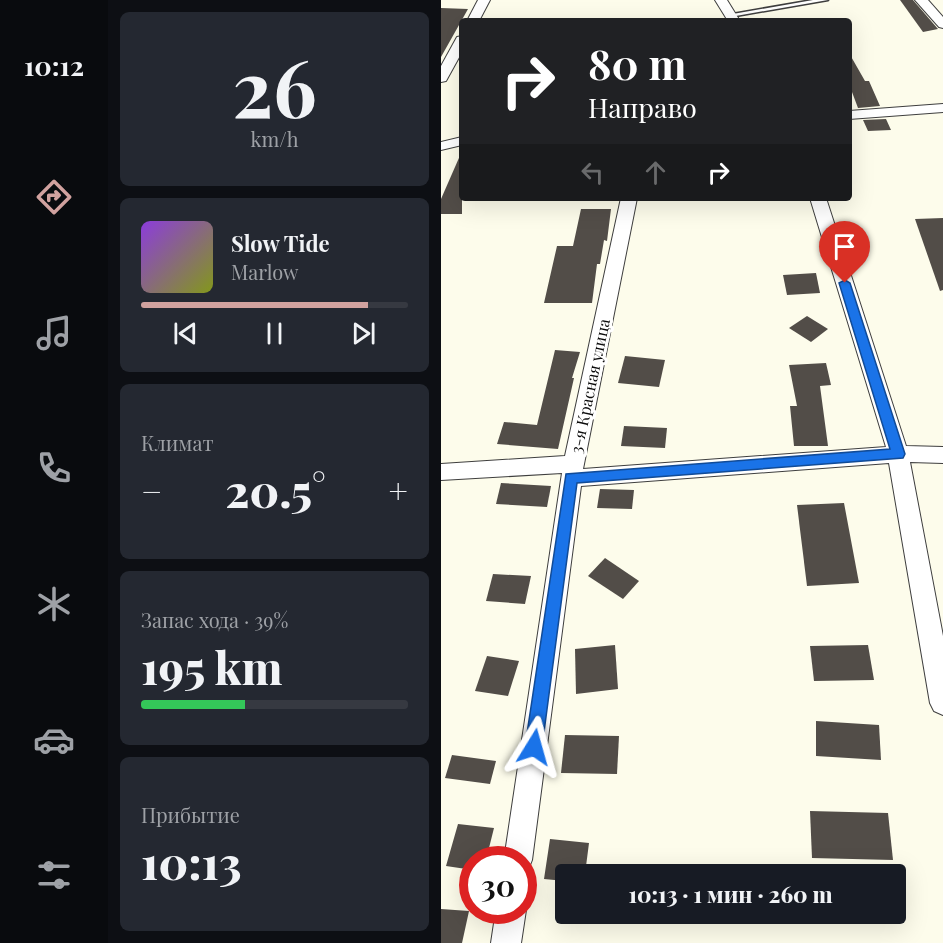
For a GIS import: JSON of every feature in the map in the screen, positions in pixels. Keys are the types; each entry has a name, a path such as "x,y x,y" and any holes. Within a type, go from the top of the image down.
{"street":[{"path":"475,18 484,0"},
{"path":"721,0 732,18"},
{"path":"921,0 943,24"},
{"path":"441,78 459,45"},
{"path":"852,116 943,108"},
{"path":"441,146 459,142"},
{"name":"3-я Красная улица","path":"520,846 573,471 628,201"},
{"path":"819,201 898,454 943,703"},
{"path":"441,472 573,471 898,454 943,455"},
{"path":"506,943 509,924"}],"lane":[{"path":"732,18 825,0"}],"building":[{"path":"900,0 913,0 938,29 923,32"},
{"path":"441,8 468,9 463,18 459,18 459,25 441,57"},
{"path":"852,58 865,81 869,81 880,106 858,108 852,92"},
{"path":"886,119 891,130 868,131 863,120"},
{"path":"459,158 459,201 462,201 462,214 441,214 441,199"},
{"path":"581,209 611,209 607,241 604,240 600,264 597,264 592,303 544,303 557,246 573,246"},
{"path":"943,218 943,290 940,291 915,219"},
{"path":"816,273 820,293 787,295 783,275"},
{"path":"807,316 828,329 811,342 789,328"},
{"path":"555,350 580,352 572,378 574,378 558,449 497,444 504,422 537,425"},
{"path":"625,356 665,360 659,387 618,383"},
{"path":"826,363 831,385 820,386 828,446 794,446 790,406 797,406 789,365"},
{"path":"624,426 667,428 665,448 621,446"},
{"path":"501,483 551,486 547,507 496,504"},
{"path":"600,489 634,490 632,509 597,508"},
{"path":"844,503 859,583 807,586 797,505"},
{"path":"605,558 639,581 623,599 588,576"},
{"path":"493,574 531,576 525,604 486,601"},
{"path":"615,645 618,689 576,694 575,649"},
{"path":"868,645 874,680 814,681 810,646"},
{"path":"487,656 519,661 508,696 475,691"},
{"path":"816,721 879,725 881,760 816,756"},
{"path":"565,735 619,736 617,774 561,773"},
{"path":"452,755 496,761 490,784 445,778"},
{"path":"810,811 888,813 893,860 812,858"},
{"path":"458,824 494,828 490,846 459,846 459,868 446,866"},
{"path":"550,839 589,843 586,864 555,864 555,880 544,879"},
{"path":"441,909 459,910 459,924 466,924 462,943 441,943"}],"route":[{"path":"534,747 571,478 898,454 845,283"}]}
